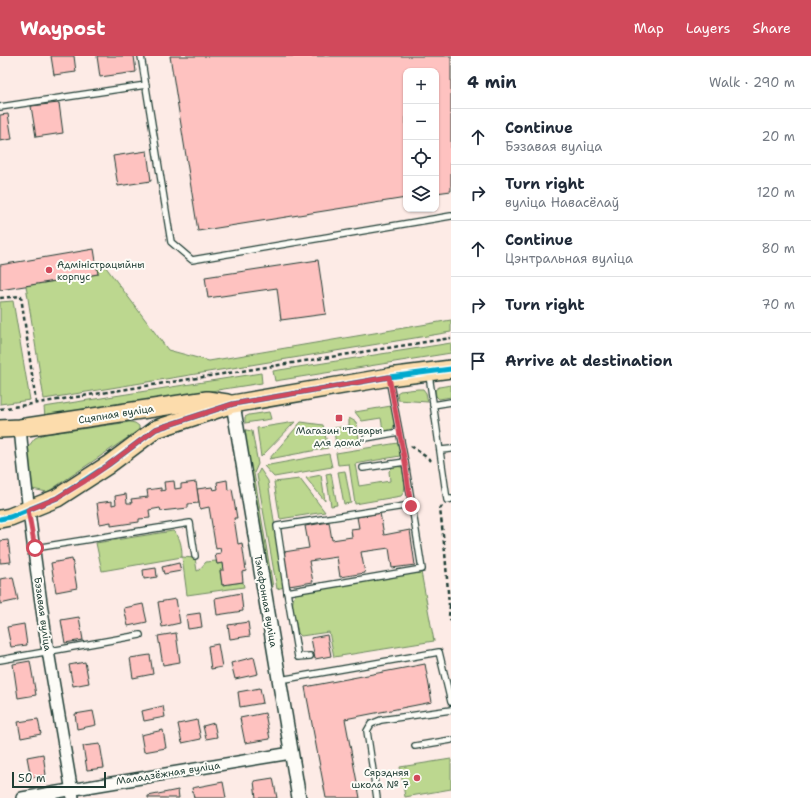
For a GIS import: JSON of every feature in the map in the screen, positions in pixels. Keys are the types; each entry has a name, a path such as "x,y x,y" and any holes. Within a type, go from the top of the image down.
{"main road":[{"path":"0,519 10,517 57,498 108,465 156,429 233,404 389,377 451,369"},
{"name":"Сцяпная вуліца","path":"0,429 20,428 207,400 233,404"}],"street":[{"name":"Тэлефонная вуліца","path":"233,404 299,798"},
{"name":"Бэзавая вуліца","path":"20,428 28,510 35,548 48,651 72,794"},
{"name":"Маладзёжная вуліца","path":"22,798 72,794 291,753"}],"lane":[{"path":"141,56 171,242 192,260 451,216"},
{"path":"0,107 146,85"},
{"path":"429,372 441,450 442,468 449,500"},
{"path":"287,592 422,569 405,462 389,377"},
{"path":"434,405 451,402"},
{"path":"366,438 399,432"},
{"path":"441,450 451,449"},
{"path":"363,468 405,462"},
{"path":"310,656 298,658 278,526 411,506"},
{"path":"35,548 190,523 195,556"},
{"path":"0,660 140,635"},
{"path":"280,680 439,652 451,702"},
{"path":"377,798 367,731 371,724 381,720 451,710"},
{"path":"415,746 451,740"}],"path":[{"path":"0,298 21,296 36,404"},
{"path":"0,409 451,338"},
{"path":"400,439 442,468"},
{"path":"449,500 440,509 450,605 449,617 451,622"}],"green space":[{"path":"97,266 105,266 168,350 209,361 451,320 451,332 44,399 26,286 98,274"},
{"path":"13,301 30,400 0,404 0,302"},
{"path":"451,343 451,353 275,381 273,371"},
{"path":"261,373 262,383 45,417 44,407"},
{"path":"451,385 451,397 439,399 436,396 435,390 439,387"},
{"path":"423,389 426,393 428,402 398,400 397,393 400,391"},
{"path":"391,406 394,427 392,430 388,431 383,430 381,418 362,421 355,412"},
{"path":"269,412 271,419 245,423 245,417 249,415"},
{"path":"349,418 356,422 360,444 336,448 334,428 349,426"},
{"path":"130,422 139,426 139,430 47,492 32,489 30,484 28,447 35,438 45,434"},
{"path":"295,422 261,457 257,428"},
{"path":"301,422 323,425 328,448 269,459"},
{"path":"244,431 252,431 258,464 254,473 273,587 270,588"},
{"path":"398,443 400,456 355,464 359,486 390,481 389,471 394,466 402,467 405,485 404,492 401,496 355,504 349,464 338,465 336,453"},
{"path":"329,454 332,467 274,477 264,466"},
{"path":"260,469 268,481 284,587 277,589 257,475"},
{"path":"345,471 351,503 344,504 338,472"},
{"path":"331,473 337,505 331,506 326,474"},
{"path":"321,475 325,501 306,478"},
{"path":"300,479 325,512 280,519 274,482"},
{"path":"173,531 178,536 182,557 102,571 96,543"},
{"path":"182,557 195,558 197,571 206,562 216,561 217,564 223,563 224,570 220,571 222,585 243,582 244,587 187,595"},
{"path":"421,572 434,641 334,657 329,632 301,636 298,633 294,617 293,600 298,592"},
{"path":"451,759 451,789 405,797 400,767"}],"building":[{"path":"51,56 74,56 76,72 54,75"},
{"path":"97,56 134,56 136,72 100,77"},
{"path":"170,56 451,56 451,191 439,193 439,68 403,68 403,198 198,231"},
{"path":"59,103 63,133 36,137 31,106"},
{"path":"8,114 12,139 0,141 0,115"},
{"path":"147,151 151,181 118,186 113,156"},
{"name":"Адміністрацыйны корпус","path":"94,249 98,274 0,290 0,265"},
{"path":"318,260 326,314 281,320 277,288 208,298 205,277"},
{"path":"227,480 228,490 232,489 237,518 234,518 238,544 242,543 246,571 242,572 243,582 222,585 220,570 224,570 223,563 217,564 215,554 221,553 220,548 216,549 209,507 200,509 197,489 212,487 213,490 218,489 217,482"},
{"path":"174,481 175,489 181,488 181,484 196,482 199,503 188,504 188,508 161,511 160,508 149,510 150,518 139,519 139,522 111,526 111,522 100,524 97,503 112,501 112,505 116,504 115,496 126,494 127,503 132,503 131,499 148,497 147,490 161,488 161,491 165,490 164,482"},
{"path":"380,513 384,535 410,530 415,565 392,568 389,548 361,552 365,573 340,577 337,557 309,561 313,582 289,586 284,552 309,548 305,526 329,522 332,540 352,537 351,529 359,528 357,517"},
{"path":"8,540 11,562 0,563 0,541"},
{"path":"72,559 77,588 56,592 51,563"},
{"path":"179,563 181,571 164,574 162,567"},
{"path":"156,568 157,577 144,579 143,570"},
{"path":"13,577 18,600 0,604 0,579"},
{"path":"241,593 243,611 217,615 215,598"},
{"path":"176,599 180,623 162,627 158,602"},
{"path":"143,604 147,622 128,626 124,608"},
{"path":"200,613 202,627 188,629 186,615"},
{"path":"79,617 83,640 65,643 61,620"},
{"path":"248,622 250,636 230,639 228,625"},
{"path":"24,624 27,645 11,647 7,627"},
{"path":"176,633 180,662 163,665 158,636"},
{"path":"327,635 331,656 315,659 311,638"},
{"path":"218,644 222,667 211,669 208,646"},
{"path":"150,655 153,674 133,678 130,658"},
{"path":"254,657 258,674 235,679 231,663"},
{"path":"30,661 36,695 18,698 13,664"},
{"path":"85,662 89,683 73,686 69,665"},
{"path":"425,664 432,702 345,719 360,798 326,798 305,687"},
{"path":"260,688 263,703 240,707 238,692"},
{"path":"163,706 165,717 144,721 142,711"},
{"path":"93,711 96,725 77,729 75,714"},
{"path":"265,713 270,739 245,743 240,718"},
{"path":"38,719 41,734 21,738 18,722"},
{"path":"197,720 201,739 182,743 178,724"},
{"path":"214,723 217,737 206,739 203,726"},
{"path":"163,730 166,748 144,752 141,735"},
{"path":"100,744 104,768 87,770 83,746"},
{"path":"43,754 46,775 31,778 27,757"},
{"path":"273,778 277,798 256,798 254,781"},
{"path":"223,782 226,798 194,798 192,788"},
{"path":"178,790 179,798 148,798 148,796"}],"transit line":[{"name":"70","path":"0,519 10,517 57,498 108,465 156,429 233,404 389,377 451,369"}],"place":[{"name":"Адміністрацыйны корпус","path":"49,270"},
{"name":"Магазин \"Товары для дома\"","path":"339,418"},
{"name":"Сярэдняя школа № 7","path":"417,778"}],"route":[{"path":"35,548 28,510 57,498 85,481 156,429 233,404 389,377 405,462 411,506"}]}
